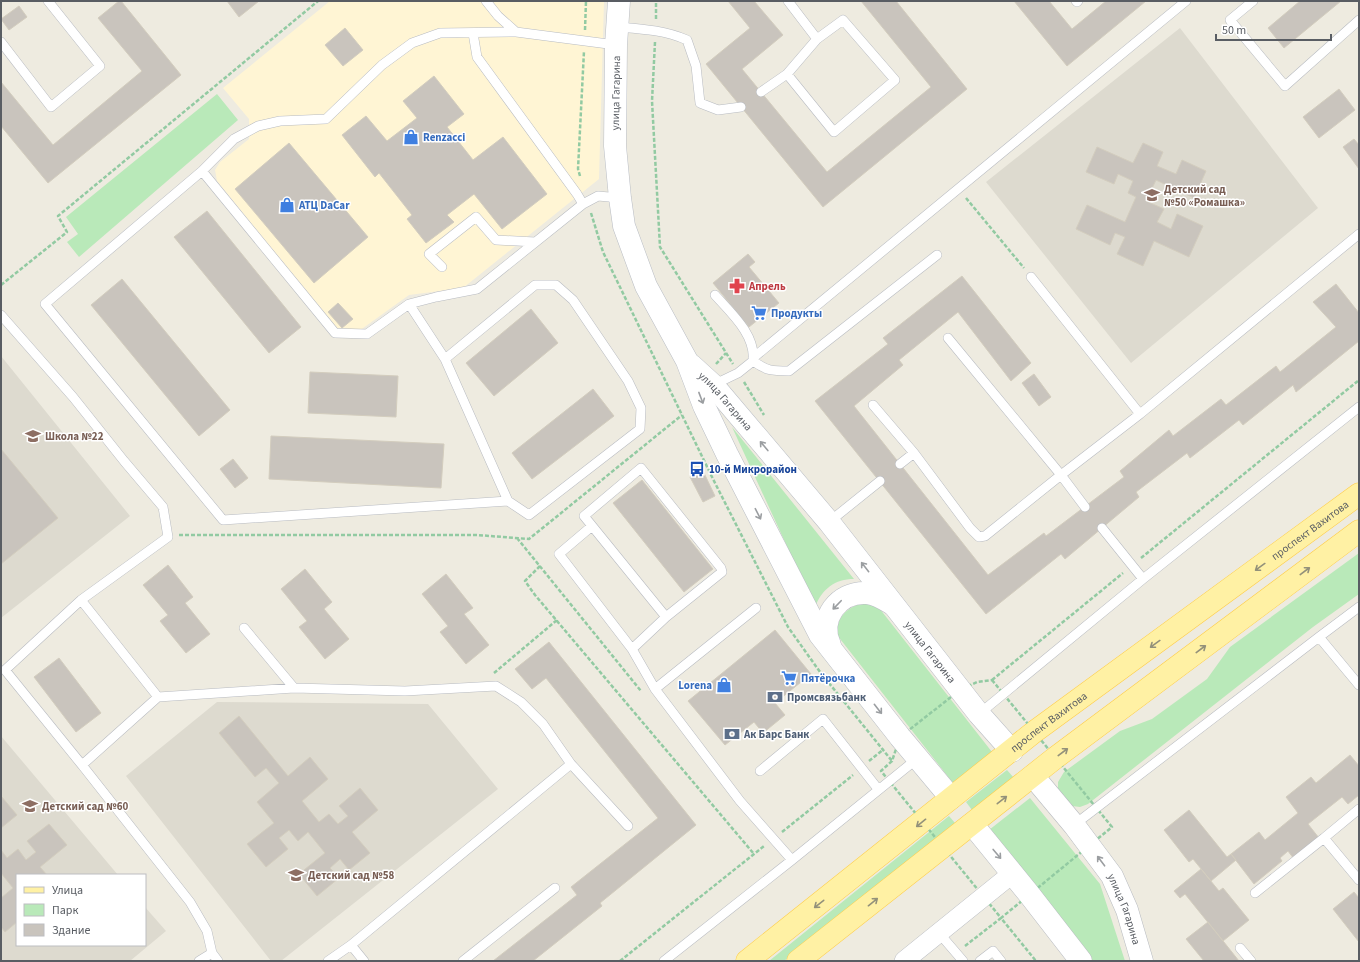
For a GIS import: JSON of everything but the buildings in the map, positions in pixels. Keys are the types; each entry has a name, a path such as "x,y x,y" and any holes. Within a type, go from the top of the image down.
{"main road":[{"name":"улица Гагарина","path":"619,1 617,36 616,146 620,198 624,226 646,286 687,361 704,406 727,454 820,635 895,741 918,758 952,798 1013,873 1081,961"},
{"name":"улица Гагарина","path":"687,361 713,385 829,522 979,714 1074,825 1112,876 1127,910 1142,961"},
{"name":"проспект Вахитова","path":"747,961 1034,732 1359,494"},
{"path":"798,961 1055,758 1359,531"},
{"path":"836,656 828,640 826,626 830,612 840,601 853,594 867,593 882,597 896,607"},
{"path":"1130,961 1134,932"}],"street":[{"path":"904,961 1013,873"}],"lane":[{"path":"1,42 51,107 100,66 48,1"},
{"path":"486,1 498,16 516,32"},
{"path":"788,1 817,39"},
{"path":"713,385 738,373 1186,1"},
{"path":"1253,1 1230,20 1285,86 1359,20"},
{"path":"761,92 787,74 817,39 843,20 896,80 834,132 787,74"},
{"path":"508,501 222,520 45,304 202,171 234,139 258,126 280,122 326,119 382,65 412,43 440,33 516,32 617,36 656,30 673,34 687,40 696,66 700,103 718,110 741,107"},
{"path":"473,33 478,57 583,204"},
{"path":"202,171 335,333 367,334 409,304 477,289 583,204 598,196 620,198"},
{"path":"442,268 429,254 476,217 496,240 535,242"},
{"path":"873,405 914,453 970,528 979,537 985,536 1060,475 1140,414 1359,234"},
{"path":"753,360 764,368 774,371 789,371 937,255"},
{"path":"1031,277 1140,414"},
{"path":"409,304 446,359 508,501 529,515 640,429 640,408 628,381 573,300 556,285 535,285 446,359"},
{"path":"716,295 747,333 754,351 753,360"},
{"path":"1,315 73,397 163,508 168,536 81,600 5,670 82,764 190,902 207,931 215,957 199,961"},
{"path":"948,338 1085,507"},
{"path":"979,714 1143,579 1359,407"},
{"path":"900,464 914,453"},
{"path":"632,649 666,617 722,572 721,568 641,468 584,516 666,617"},
{"path":"829,522 880,482"},
{"path":"592,526 559,554 632,649 655,689 740,801 792,860"},
{"path":"1102,528 1143,579"},
{"path":"81,600 158,697"},
{"path":"1074,825 1319,636 1359,607"},
{"path":"655,689 756,608"},
{"path":"244,628 294,688"},
{"path":"1319,636 1359,685"},
{"path":"82,764 158,697 294,688 405,691 496,686 521,702 543,724 571,764 628,826"},
{"path":"760,771 823,719 878,790"},
{"path":"664,961 918,758"},
{"path":"328,961 351,945 571,764"},
{"path":"1255,893 1359,809"},
{"path":"1324,838 1358,878"},
{"path":"463,961 554,888"},
{"path":"939,933 963,961"},
{"path":"351,945 364,961"},
{"path":"1240,948 1251,961"},
{"path":"980,961 994,951 1001,961"}],"path":[{"path":"1,286 67,232 58,216 318,1"},
{"path":"959,188 1031,277"},
{"path":"992,680 1359,380"},
{"path":"540,566 525,581 535,595 754,854"},
{"path":"478,687 557,620"},
{"path":"620,961 895,741"},
{"path":"956,953 1001,918 1036,961"}],"shaded area":[{"path":"330,1 604,1 599,179 463,288 409,295 359,331 338,330 217,181 215,170 220,162 249,139 249,119 223,88"},
{"name":"Детский сад №50 «Ромашка»","path":"1180,28 1318,208 1131,363 986,182"},
{"name":"Школа №22","path":"1,356 130,516 1,618"},
{"name":"Детский сад №58","path":"217,702 428,704 498,789 281,961 271,961 126,776"},
{"name":"Детский сад №60","path":"1,736 117,874 16,874 16,946 146,946 146,908 166,931 130,961 1,961"}],"green space":[{"path":"217,94 238,120 79,257 67,242 78,234 66,217"},
{"path":"732,427 854,579 847,579 830,586 821,595 815,607"},
{"path":"1359,553 1359,594 1313,627 1088,804 1080,807 1072,806 1058,790 1058,782 1064,772 1120,731 1152,719 1207,679 1230,647"},
{"path":"862,603 876,604 992,752 953,783 837,635 837,628 844,614 851,608"},
{"path":"1007,770 1014,778 972,810 966,802"},
{"path":"1030,798 1100,884 1125,961 1093,961 989,830"},
{"path":"949,816 955,823 784,961 769,961"}],"place":[{"name":"Renzacci","path":"411,137"},
{"name":"Детский сад №50 «Ромашка»","path":"1152,195"},
{"name":"АТЦ DaСar","path":"287,205"},
{"name":"Апрель","path":"737,286"},
{"name":"Продукты","path":"759,313"},
{"name":"Школа №22","path":"33,436"},
{"name":"10-й Микрорайон","path":"697,469"},
{"name":"Пятёрочка","path":"789,678"},
{"name":"Lorena","path":"724,685"},
{"name":"Промсвязьбанк","path":"775,697"},
{"name":"Ак Барс Банк","path":"732,734"},
{"name":"Детский сад №60","path":"30,806"},
{"name":"Детский сад №58","path":"296,875"}]}
